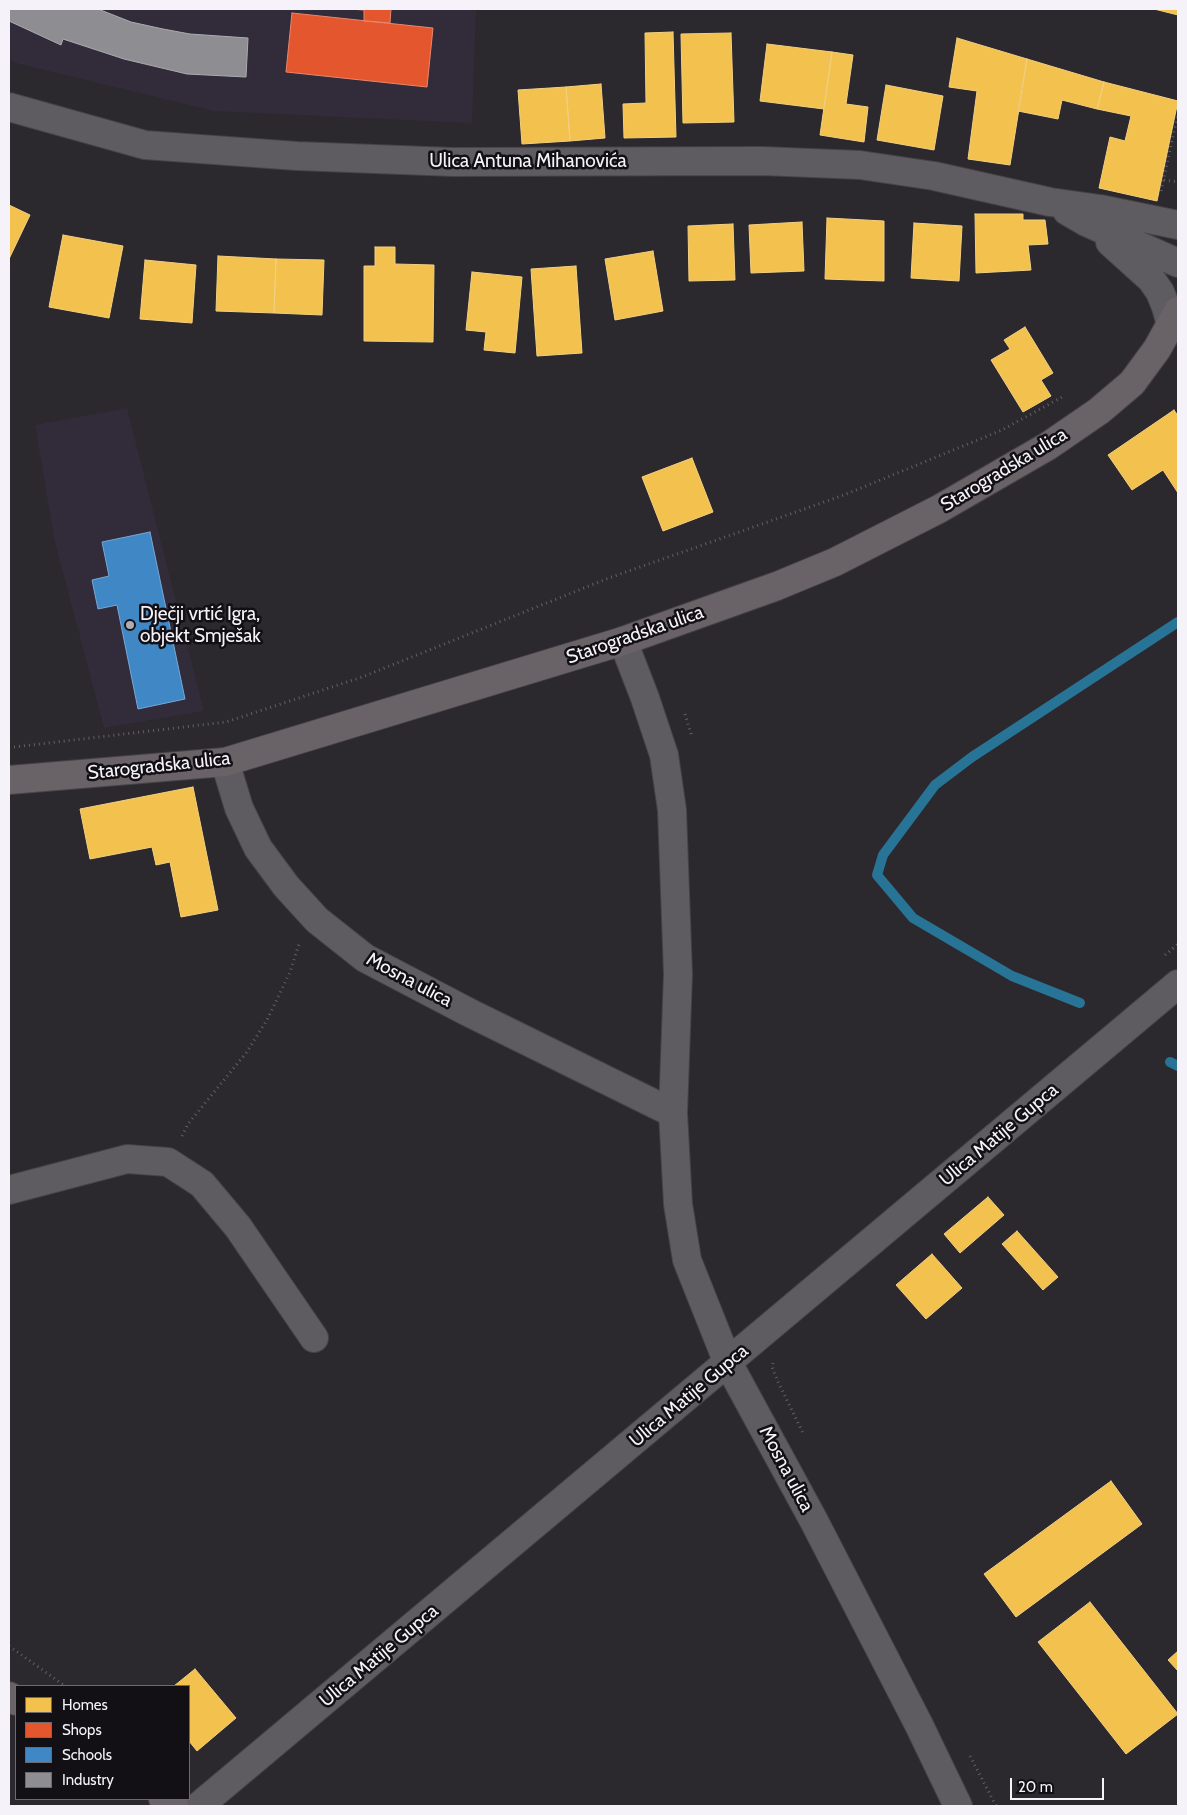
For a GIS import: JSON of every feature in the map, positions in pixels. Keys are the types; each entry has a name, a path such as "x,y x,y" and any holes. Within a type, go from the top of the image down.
{"main road":[{"name":"Starogradska ulica","path":"9,780 225,762 623,640 777,586 835,562 939,510 1048,446 1117,397 1132,383 1146,365 1174,318"}],"street":[{"name":"Ulica Antuna Mihanovića","path":"9,107 145,145 298,156 453,162 762,161 860,165 934,176 1050,202 1100,209 1178,225"},
{"name":"Ulica Antuna Mihanovića","path":"1050,202 1086,222 1178,263"},
{"name":"Ulica Antuna Mihanovića","path":"1086,222 1151,279 1174,318"},
{"name":"Mosna ulica","path":"623,640 646,698 664,755 672,810 678,974 673,1112 678,1204 687,1260 728,1364 814,1521 919,1725 958,1806"},
{"name":"Mosna ulica","path":"225,762 239,808 258,848 286,886 317,920 365,958 518,1037 673,1112"},
{"name":"Ulica Matije Gupca","path":"199,1806 728,1364 1178,984"},
{"path":"9,1190 127,1159 168,1162 202,1184 238,1227 314,1338"}],"path":[{"path":"1178,113 1164,180 1178,182"},
{"path":"9,748 226,722 290,702 362,677 609,578 844,496 1002,430 1070,393"},
{"path":"683,711 695,746"},
{"path":"168,1162 188,1124 246,1053 267,1020 290,972 298,945 317,920"},
{"path":"770,1328 783,1349 776,1357 772,1367 778,1382"},
{"path":"9,1646 64,1685"}],"shaded area":[{"path":"9,9 476,9 472,123 214,111 19,64 9,59"},
{"name":"Dječji vrtić Igra, objekt Smješak","path":"127,408 204,711 104,728 54,539 35,425"}],"building: Homes":[{"path":"1154,9 1178,9 1178,15"},
{"path":"673,32 676,137 624,138 623,104 646,103 645,33"},
{"path":"731,33 734,122 683,123 681,34"},
{"path":"957,38 1027,59 1010,165 968,159 977,91 949,87"},
{"path":"767,44 832,52 824,109 760,101"},
{"path":"832,52 853,55 846,104 868,107 864,142 820,135"},
{"path":"1027,59 1104,82 1097,109 1062,100 1058,119 1018,111"},
{"path":"1104,82 1178,101 1157,201 1099,188 1110,137 1125,141 1131,116 1097,109"},
{"path":"601,84 605,138 570,141 566,87"},
{"path":"886,85 943,96 934,150 877,140"},
{"path":"566,87 570,141 522,144 518,90"},
{"path":"9,205 30,215 9,259"},
{"path":"975,214 1023,214 1023,220 1045,220 1048,244 1028,245 1031,270 976,273"},
{"path":"827,218 884,221 884,281 825,279"},
{"path":"802,222 804,271 751,273 749,225"},
{"path":"914,223 962,226 959,281 911,278"},
{"path":"733,224 735,280 689,281 688,226"},
{"path":"63,235 123,246 109,318 49,307"},
{"path":"375,247 395,247 395,264 434,265 433,342 364,341 364,266 375,266"},
{"path":"653,251 663,311 615,320 605,259"},
{"path":"218,256 276,259 274,313 216,311"},
{"path":"276,259 324,260 322,315 274,313"},
{"path":"145,260 196,265 192,323 140,319"},
{"path":"576,266 582,353 537,356 531,269"},
{"path":"472,272 522,277 515,353 484,350 486,332 466,330"},
{"path":"1025,327 1053,373 1041,380 1051,396 1023,412 991,360 1010,349 1004,340"},
{"path":"1174,410 1178,416 1178,493 1163,470 1132,490 1108,455"},
{"path":"692,458 713,512 663,531 642,477"},
{"path":"193,787 218,910 181,917 170,862 156,865 152,847 90,859 80,809"},
{"path":"988,1197 1004,1215 960,1253 944,1234"},
{"path":"1017,1231 1058,1277 1043,1290 1002,1244"},
{"path":"932,1254 962,1288 926,1319 896,1285"},
{"path":"1111,1481 1142,1524 1016,1617 984,1574"},
{"path":"1090,1602 1178,1714 1126,1754 1038,1642"},
{"path":"1178,1651 1178,1671 1168,1660"},
{"path":"195,1669 236,1718 197,1751 190,1742 190,1685 175,1685"}],"building: Shops":[{"path":"349,9 391,9 390,23 364,21 364,10"},
{"path":"292,13 433,28 427,87 286,72"}],"building: Schools":[{"path":"150,532 185,699 138,709 117,605 98,609 92,580 109,576 102,542"}],"building: Industry":[{"path":"9,9 98,9 131,22 163,29 190,34 248,38 246,77 187,74 124,59 63,39 61,45 9,21"}],"waterway":[{"path":"1080,1003 1012,976 913,918 877,875 883,855 935,785 972,757 1178,622"},
{"path":"1170,1062 1178,1066"}],"place":[{"name":"Dječji vrtić Igra, objekt Smješak","path":"130,625"}]}
